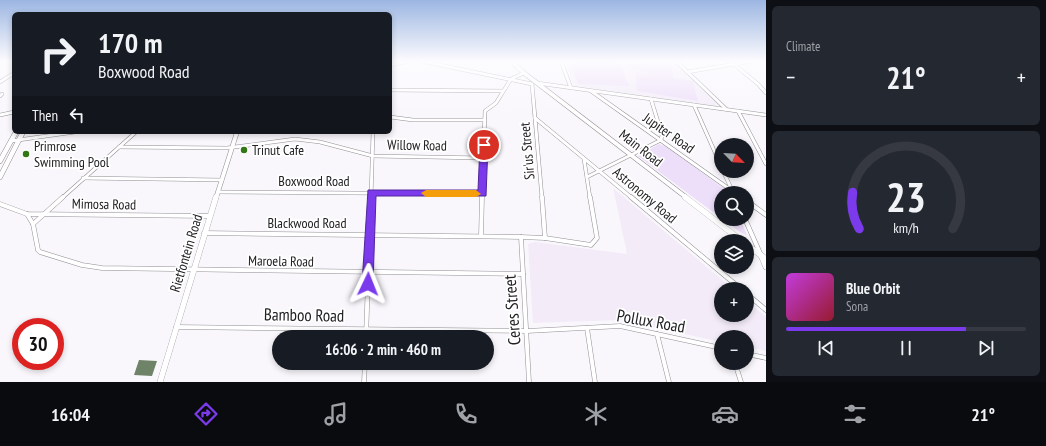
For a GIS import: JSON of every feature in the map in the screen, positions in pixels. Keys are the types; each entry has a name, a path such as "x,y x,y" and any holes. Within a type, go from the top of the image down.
{"main road":[{"path":"0,161 2,152 15,134"},
{"path":"0,177 22,134"}],"street":[{"path":"481,236 486,110 496,103 511,79"},
{"name":"Sir'us Street","path":"511,79 532,84 545,238"},
{"name":"Main Road","path":"532,79 733,234"},
{"path":"568,79 571,88"},
{"path":"694,79 727,110"},
{"path":"752,79 766,93"},
{"path":"537,83 549,83 590,91 766,115"},
{"path":"392,90 503,91"},
{"name":"Jupiter Road","path":"590,91 725,186"},
{"path":"584,159 587,177 661,140 662,136 650,99"},
{"path":"694,105 714,150"},
{"path":"738,111 766,164"},
{"path":"0,115 12,112"},
{"path":"392,117 413,120 485,120"},
{"name":"Astronomy Road","path":"535,118 733,282"},
{"path":"10,141 61,134"},
{"path":"27,214 33,224 134,134"},
{"name":"Rietfontein Road","path":"160,382 192,270 236,134"},
{"path":"366,329 373,134"},
{"name":"Willow Road","path":"119,147 226,148 302,140 320,142 373,156 484,158"},
{"name":"Blackwood Road","path":"204,234 521,237 545,238 590,245 596,241 587,177"},
{"path":"83,178 222,180"},
{"name":"Boxwood Road","path":"218,192 483,194"},
{"name":"Mimosa Road","path":"0,204 27,214 210,216"},
{"path":"754,206 766,215"},
{"name":"Maroela Road","path":"33,224 38,250 42,253 92,267 368,273 523,274"},
{"path":"747,226 766,268"},
{"name":"Ceres Street","path":"521,237 529,382"},
{"path":"754,250 766,259"},
{"path":"754,300 766,310"},
{"name":"Bamboo Road","path":"176,326 527,331"},
{"name":"Pollux Road","path":"527,331 620,326 714,346"},
{"path":"587,328 595,382"},
{"path":"657,334 668,382"},
{"path":"754,355 766,358"},
{"path":"364,370 364,382"},
{"path":"737,370 741,382"}],"shaded area":[{"path":"571,79 691,79 719,104 716,106 577,86 573,84"},
{"path":"576,79 626,79 629,86 578,84"},
{"path":"636,79 679,79 693,81 698,101 637,91"},
{"path":"659,144 667,147 720,186 714,186 714,213 638,156"},
{"path":"613,188 725,282 714,282 714,322 754,322 754,307 766,317 766,351 754,348 754,330 714,330 714,340 621,320 533,323 528,244 535,242 627,254"},
{"path":"732,226 743,226 747,234 740,232"}],"building":[{"path":"139,360 157,361 152,376 134,375"}],"slow traffic":[{"path":"426,193 476,194"}],"place":[{"name":"Trinut Cafe","path":"244,150"},
{"name":"Primrose Swimming Pool","path":"26,154"}],"route":[{"path":"368,284 371,192 483,194 484,145"}]}
